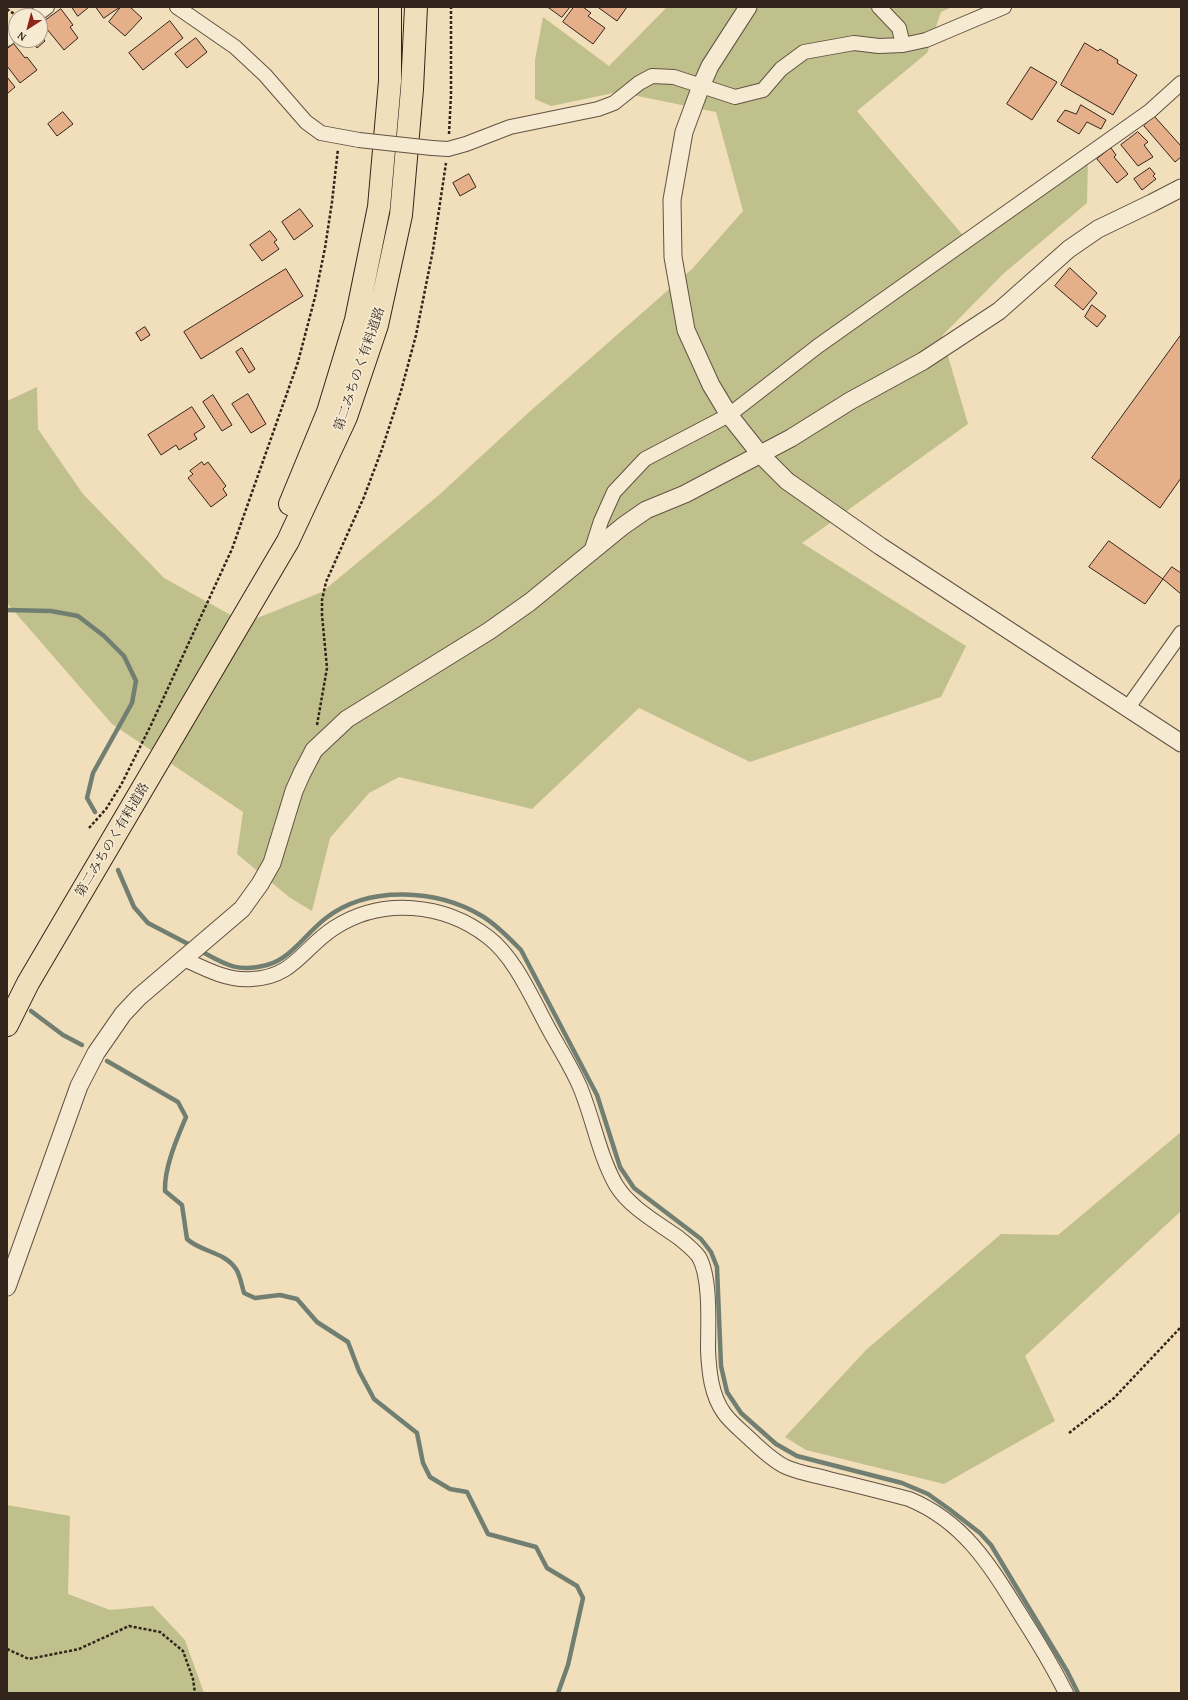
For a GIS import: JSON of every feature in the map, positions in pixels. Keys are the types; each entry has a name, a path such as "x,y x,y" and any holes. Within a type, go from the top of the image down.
{"highway":[{"name":"第二みちのく有料道路","path":"221,656 277,535 328,412 356,320 379,207 390,81 390,7"},
{"name":"第二みちのく有料道路","path":"7,1025 28,983 288,542 346,417 378,324 400,215 412,89 416,7"}],"street":[{"path":"177,7 235,47 265,75 306,122 321,133 359,140 448,149 466,144 510,127 598,109 614,103 639,83 652,76 674,77 736,97 763,90 781,69 804,52 854,43 879,46 903,45 926,40 1004,7"},
{"path":"748,7 710,66 701,86 684,132 672,200 673,257 686,330 711,385 729,415 760,454 787,481 880,546 1181,743"},
{"path":"879,7 899,28 903,45"},
{"path":"591,552 601,521 614,492 645,459 729,415 818,346 1150,111 1181,83"},
{"path":"7,1287 78,1086 96,1053 114,1026 139,997 242,909 260,884 272,863 294,791 314,750 347,718 489,631 530,602 622,526 646,510 685,494 792,438 850,401 922,361 974,329 999,311 1069,249 1098,229 1181,188"},
{"path":"1128,709 1181,633"},
{"path":"186,957 208,970 230,977 250,980 268,976 286,969 300,960 318,941 334,928 356,917 379,910 399,907 424,909 447,914 469,924 490,939 505,954 520,976 580,1086 609,1169 617,1186 628,1200 688,1245 699,1258 704,1274 707,1292 709,1372 715,1394 724,1413 766,1454 786,1467 909,1499 940,1515 983,1557 996,1574 1053,1667 1066,1693"}],"path":[{"path":"314,750 318,717 327,668 322,600 325,588 382,449 401,391 416,335 433,250 448,149 451,95 451,7"},
{"path":"89,828 106,809 121,785 161,704 232,549 300,354 315,297 325,248 332,202 339,136"},
{"path":"1070,1433 1114,1398 1181,1327"},
{"path":"7,1648 29,1660 79,1649 129,1626 160,1632 183,1651 193,1679 195,1693"}],"green space":[{"path":"667,7 952,7 941,12 927,53 857,111 967,240 1088,157 1087,203 1003,274 942,336 968,424 802,543 966,646 941,697 750,762 639,708 532,809 399,777 369,793 330,838 312,911 289,897 237,854 243,812 112,724 7,603 7,401 37,387 38,429 83,494 164,578 245,623 322,592 439,495 527,414 692,269 743,211 716,112 618,92 551,106 535,99 535,60 543,17 609,66"},
{"path":"1181,1132 1181,1211 1025,1356 1055,1421 944,1484 806,1450 785,1437 866,1350 1001,1234 1058,1235"},
{"path":"7,1505 70,1516 68,1594 110,1610 153,1606 185,1640 204,1693 7,1693"}],"building":[{"path":"72,7 89,7 78,16"},
{"path":"96,7 120,7 104,18"},
{"path":"121,7 130,7 142,18 125,36 109,22"},
{"path":"548,7 570,7 562,17"},
{"path":"574,7 583,7 591,13 588,16 605,28 593,44 563,22"},
{"path":"599,7 627,7 617,21"},
{"path":"61,9 73,25 70,27 78,38 64,50 48,30 48,19"},
{"path":"170,21 183,38 143,70 129,53"},
{"path":"196,38 207,52 187,68 175,54"},
{"path":"1085,43 1098,51 1100,49 1118,60 1117,63 1137,75 1113,115 1061,85"},
{"path":"17,48 25,58 27,57 37,70 20,83 7,66 7,49"},
{"path":"1031,67 1057,82 1032,120 1007,104"},
{"path":"7,77 15,87 8,93 7,92"},
{"path":"1081,105 1106,120 1101,129 1087,122 1079,134 1057,121 1065,110 1076,114"},
{"path":"63,112 73,124 57,136 48,124"},
{"path":"1154,116 1181,146 1181,157 1175,162 1144,126"},
{"path":"1138,132 1148,142 1144,145 1153,157 1138,166 1121,145"},
{"path":"1111,148 1116,155 1114,157 1128,174 1117,183 1097,159"},
{"path":"1150,168 1155,174 1153,176 1156,179 1142,190 1134,179"},
{"path":"469,174 476,187 460,196 453,183"},
{"path":"300,209 313,226 294,240 282,222"},
{"path":"270,231 277,240 274,242 279,249 262,261 250,245"},
{"path":"1070,268 1097,293 1083,310 1055,286"},
{"path":"286,269 303,296 201,359 184,332"},
{"path":"1092,305 1106,316 1097,327 1085,317"},
{"path":"145,327 150,335 141,341 136,333"},
{"path":"1181,335 1181,478 1160,508 1092,458"},
{"path":"242,348 255,369 249,373 236,352"},
{"path":"248,394 266,424 251,433 232,404"},
{"path":"213,395 232,425 222,431 203,402"},
{"path":"192,407 205,427 194,434 197,439 179,450 176,445 161,455 148,435"},
{"path":"202,462 204,465 208,462 226,486 223,489 227,495 211,507 188,478 193,474 190,471"},
{"path":"1109,541 1163,579 1145,604 1089,567"},
{"path":"1172,567 1181,573 1181,594 1163,579"}],"waterway":[{"path":"7,610 51,611 78,616 104,636 124,656 136,681 132,703 93,773 87,798 95,812"},
{"path":"118,870 134,907 148,923 192,946"},
{"path":"199,950 231,966 247,968 267,965 284,957 326,918 343,907 362,900 403,894 445,900 482,916 498,928 521,950 597,1095 620,1167 634,1188 701,1239 711,1252 717,1267 721,1366 727,1392 741,1413 776,1444 797,1456 902,1483 928,1494 980,1533 991,1545 1067,1671 1078,1693"},
{"path":"31,1011 63,1035 82,1045"},
{"path":"107,1061 178,1102 186,1117 169,1163 165,1182 165,1191 182,1205 187,1239 199,1247 219,1255 231,1263 239,1274 244,1293 255,1298 280,1295 297,1299 317,1322 348,1342 359,1371 374,1399 417,1433 423,1463 430,1477 450,1489 467,1492 488,1534 536,1547 547,1568 577,1586 583,1598 568,1665 558,1693"}]}
